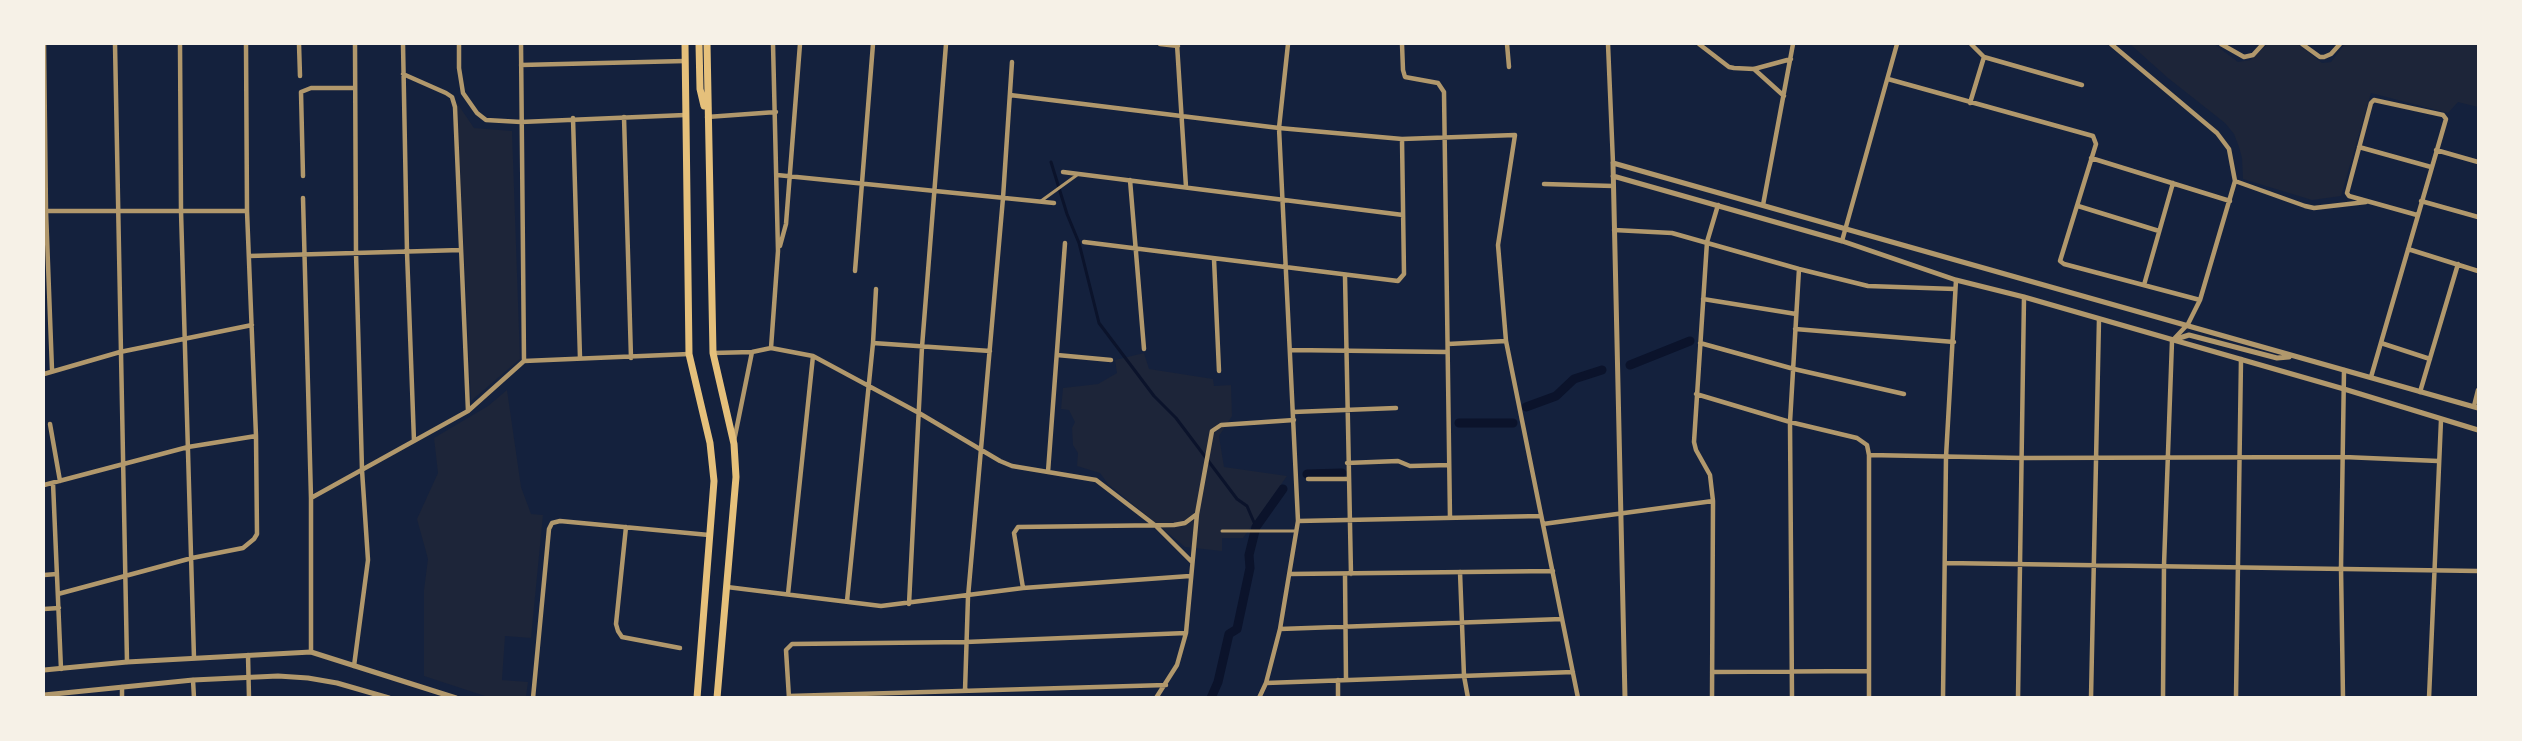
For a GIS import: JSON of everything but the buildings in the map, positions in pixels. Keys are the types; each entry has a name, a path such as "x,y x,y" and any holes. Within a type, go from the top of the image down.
{"main road":[{"path":"685,44 689,354 710,442 714,481 697,698"},
{"path":"699,44 700,89 707,117"},
{"path":"707,44 713,353 734,444 736,477 717,698"}],"street":[{"path":"44,44 45,211 52,370"},
{"path":"115,44 127,662"},
{"path":"180,44 181,211 194,658"},
{"path":"58,594 192,558 236,549 249,544 257,534 256,436 247,211 246,44"},
{"path":"299,44 300,76"},
{"path":"354,666 368,560 362,470 356,253 355,44"},
{"path":"403,44 414,441"},
{"path":"459,44 461,87 471,106 486,120 521,122 685,115"},
{"path":"521,44 524,361"},
{"path":"771,348 778,251 773,44"},
{"path":"778,251 786,224 800,44"},
{"path":"855,271 873,44"},
{"path":"909,604 922,347 946,44"},
{"path":"1160,44 1178,45 1186,187"},
{"path":"1259,698 1266,682 1280,629 1298,521 1279,128 1288,44"},
{"path":"1402,44 1405,77 1438,83 1443,89 1450,518"},
{"path":"1507,44 1509,68"},
{"path":"1608,44 1613,163 1625,698"},
{"path":"1699,44 1729,67 1754,69 1791,59"},
{"path":"1763,205 1793,44"},
{"path":"1842,241 1897,44"},
{"path":"1971,44 1984,57 2082,85"},
{"path":"2111,44 2217,133 2229,148 2235,181 2200,300 2188,324 2172,341 2164,565 2163,698"},
{"path":"2221,44 2244,57 2253,54 2263,44"},
{"path":"2302,44 2320,57 2331,54 2340,44"},
{"path":"1970,103 1984,57"},
{"path":"521,65 685,61"},
{"path":"965,691 968,597 1004,198 1012,62"},
{"path":"1754,69 1784,96"},
{"path":"403,74 446,93 452,98 455,106 468,411"},
{"path":"1888,79 2095,138 2096,144 2061,258 2062,263 2200,300"},
{"path":"303,176 301,96 303,90 354,88"},
{"path":"1010,95 1279,128 1402,139 1515,135 1498,246 1506,341 1578,698"},
{"path":"2371,377 2446,117 2374,100 2371,102 2347,194 2417,215"},
{"path":"707,117 776,112"},
{"path":"624,117 631,358"},
{"path":"573,118 580,358"},
{"path":"1084,242 1345,276 1394,281 1401,279 1404,274 1402,139"},
{"path":"2359,147 2431,167"},
{"path":"2436,150 2478,162"},
{"path":"2091,158 2230,201"},
{"path":"1613,163 2476,407 2478,390"},
{"path":"1063,172 1403,215"},
{"path":"777,175 1054,203"},
{"path":"1042,200 1076,175"},
{"path":"1613,176 1842,241 1956,280 2099,318 2478,430"},
{"path":"1130,180 1144,349"},
{"path":"2235,181 2314,208 2370,201"},
{"path":"2144,285 2173,183"},
{"path":"1544,184 1613,186"},
{"path":"303,198 311,498 311,652"},
{"path":"2421,201 2478,217"},
{"path":"1712,698 1713,501 1710,475 1694,446 1707,242 1718,205"},
{"path":"2078,206 2159,231"},
{"path":"45,211 247,211"},
{"path":"1614,230 1672,234 1798,269 1875,287 1955,289"},
{"path":"1048,472 1065,243"},
{"path":"2408,249 2478,271"},
{"path":"249,256 461,250"},
{"path":"1214,259 1219,371"},
{"path":"2420,392 2458,264"},
{"path":"1792,698 1790,422 1798,269"},
{"path":"1345,276 1351,574"},
{"path":"1943,698 1946,457 1956,280"},
{"path":"847,601 873,343 876,290"},
{"path":"2018,698 2024,297"},
{"path":"1703,299 1796,314"},
{"path":"2091,698 2099,318"},
{"path":"44,374 120,352 252,325"},
{"path":"1796,328 1954,342"},
{"path":"2172,341 2189,335 2277,358 2293,357"},
{"path":"1448,344 1506,341"},
{"path":"873,343 990,351"},
{"path":"1700,343 1794,369 1904,394"},
{"path":"2381,343 2430,359"},
{"path":"713,353 752,352 771,348 813,356 1012,466 1096,480 1156,526 1192,562"},
{"path":"1291,350 1447,352"},
{"path":"734,444 752,352"},
{"path":"311,498 468,411 524,361 689,354"},
{"path":"1057,355 1111,360"},
{"path":"788,594 813,356"},
{"path":"2236,698 2241,359"},
{"path":"2343,698 2341,568 2344,370"},
{"path":"1696,394 1790,422 1857,438 1867,445 1869,455 1869,698"},
{"path":"1293,412 1396,408"},
{"path":"1156,698 1177,665 1186,633 1197,514 1212,431 1221,424 1294,420"},
{"path":"2429,698 2441,420"},
{"path":"50,424 60,481"},
{"path":"44,485 188,447 256,436"},
{"path":"1869,455 2022,458 2344,457 2438,461"},
{"path":"1347,463 1398,461 1410,466 1449,465"},
{"path":"1308,479 1348,478"},
{"path":"53,483 61,669"},
{"path":"1543,524 1713,501"},
{"path":"1023,588 1014,533 1018,527 1180,525 1197,514"},
{"path":"1298,521 1541,516"},
{"path":"533,698 549,529 552,523 560,521 710,535"},
{"path":"626,527 616,624 618,631 622,637 680,648"},
{"path":"1222,531 1296,531"},
{"path":"1945,562 2478,572"},
{"path":"1290,574 1552,571"},
{"path":"1460,572 1464,676 1468,698"},
{"path":"44,575 57,574"},
{"path":"1345,574 1346,680"},
{"path":"727,587 881,606 968,597 1023,588 1191,576"},
{"path":"44,609 59,608"},
{"path":"1280,629 1562,619"},
{"path":"1166,685 789,697 786,650 789,645 796,643 966,642 1186,633"},
{"path":"44,670 127,662 311,652 456,698"},
{"path":"248,655 249,698"},
{"path":"1266,682 1573,672"},
{"path":"1712,672 1869,672"},
{"path":"44,695 248,677 308,678 389,698"},
{"path":"194,680 194,698"},
{"path":"1338,680 1338,698"},
{"path":"122,687 122,698"},
{"path":"364,690 364,698"},
{"path":"955,691 955,698"}],"shaded area":[{"path":"2130,44 2214,44 2238,62 2250,60 2268,44 2298,44 2322,63 2331,62 2345,44 2478,44 2478,107 2458,102 2448,113 2371,93 2341,196 2312,200 2243,179 2239,147 2234,134 2225,123 2168,78"},
{"path":"457,103 474,128 512,131 520,359 471,401"},
{"path":"1144,353 1149,369 1213,379 1214,386 1231,385 1232,416 1219,436 1224,467 1287,476 1243,538 1222,538 1222,551 1185,547 1108,484 1100,473 1077,466 1078,453 1073,445 1072,428 1075,422 1069,410 1061,409 1063,388 1098,384 1117,373 1115,360"},
{"path":"507,390 521,487 531,514 543,515 531,638 505,636 502,680 528,682 526,697 488,697 424,676 424,590 428,559 417,519 438,473 434,438 488,406"}],"waterway":[{"path":"1051,162 1067,214 1079,243 1099,323 1154,396 1176,418 1237,499 1247,506 1256,527"},
{"path":"1630,365 1690,341"},
{"path":"1526,407 1556,396 1574,379 1602,370"},
{"path":"1459,423 1513,423"},
{"path":"1307,474 1342,473"},
{"path":"1211,698 1218,682 1229,634 1237,629 1256,527 1283,489"}]}
